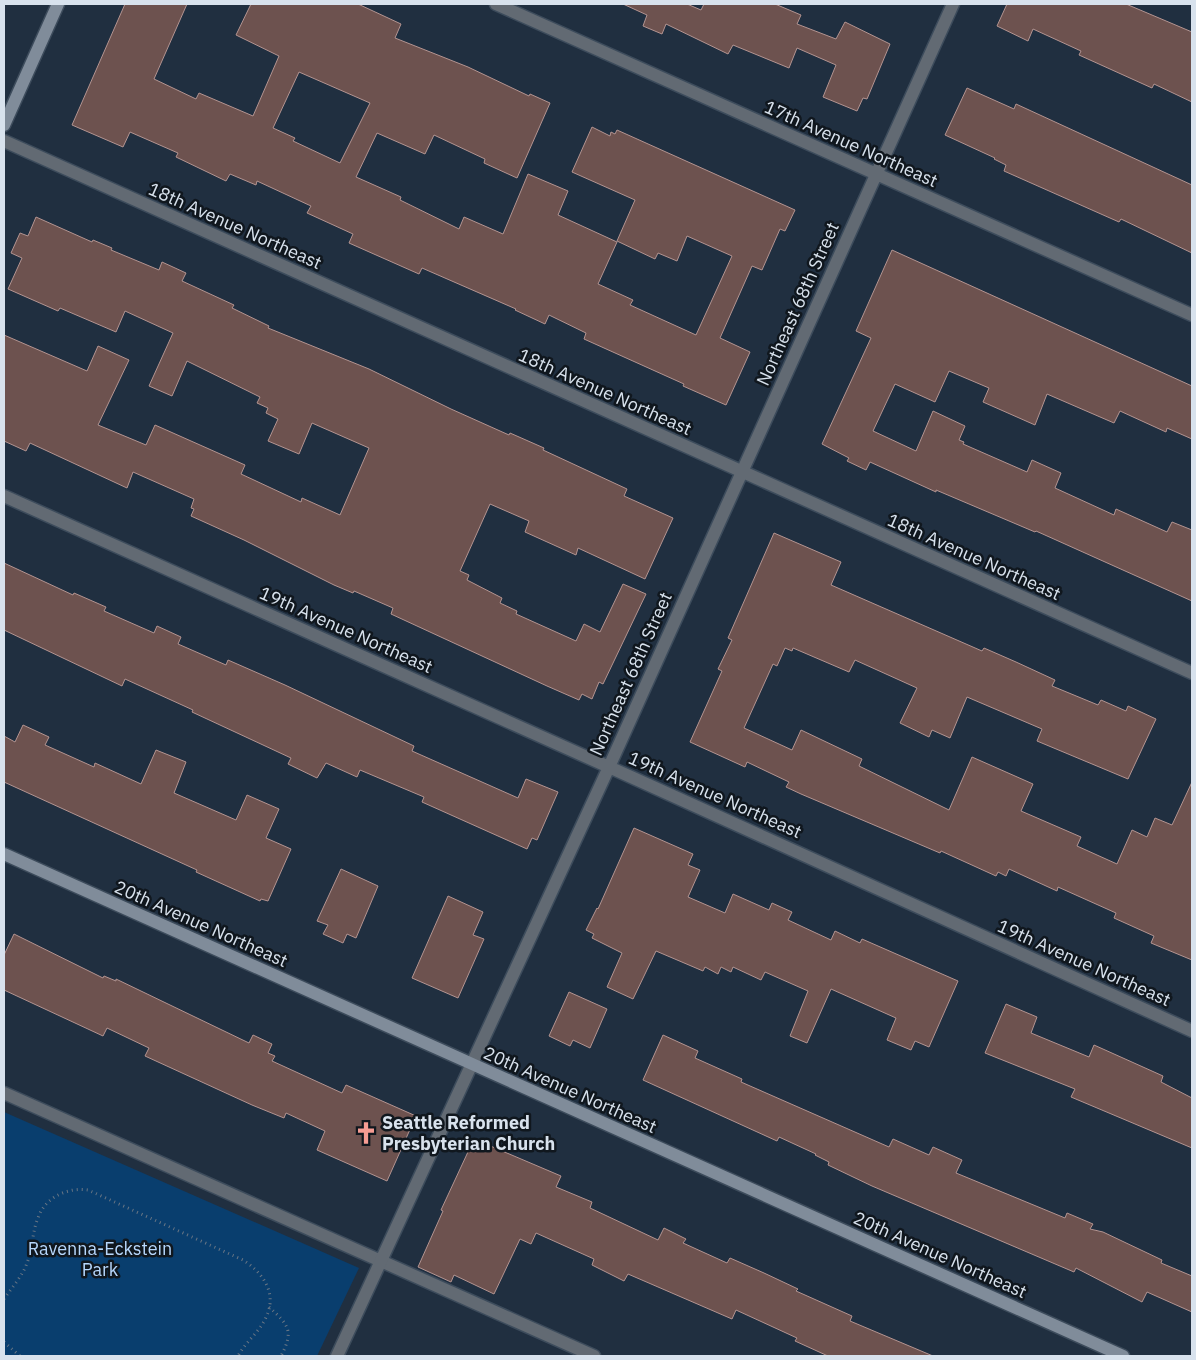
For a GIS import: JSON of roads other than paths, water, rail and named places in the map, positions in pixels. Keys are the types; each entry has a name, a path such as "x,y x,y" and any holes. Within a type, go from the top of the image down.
{"street":[{"path":"4,125 58,4"},
{"name":"17th Avenue Northeast","path":"496,4 1192,315"},
{"name":"Northeast 68th Street","path":"337,1356 609,767 953,4"},
{"name":"18th Avenue Northeast","path":"4,141 1192,673"},
{"name":"19th Avenue Northeast","path":"4,496 609,767 1192,1032"},
{"name":"20th Avenue Northeast","path":"4,854 1123,1356"},
{"path":"4,1093 594,1356"}],"place":[{"name":"Seattle Reformed Presbyterian Church","path":"366,1133"}],"park label":[{"name":"Ravenna-Eckstein Park","path":"100,1259"}]}
